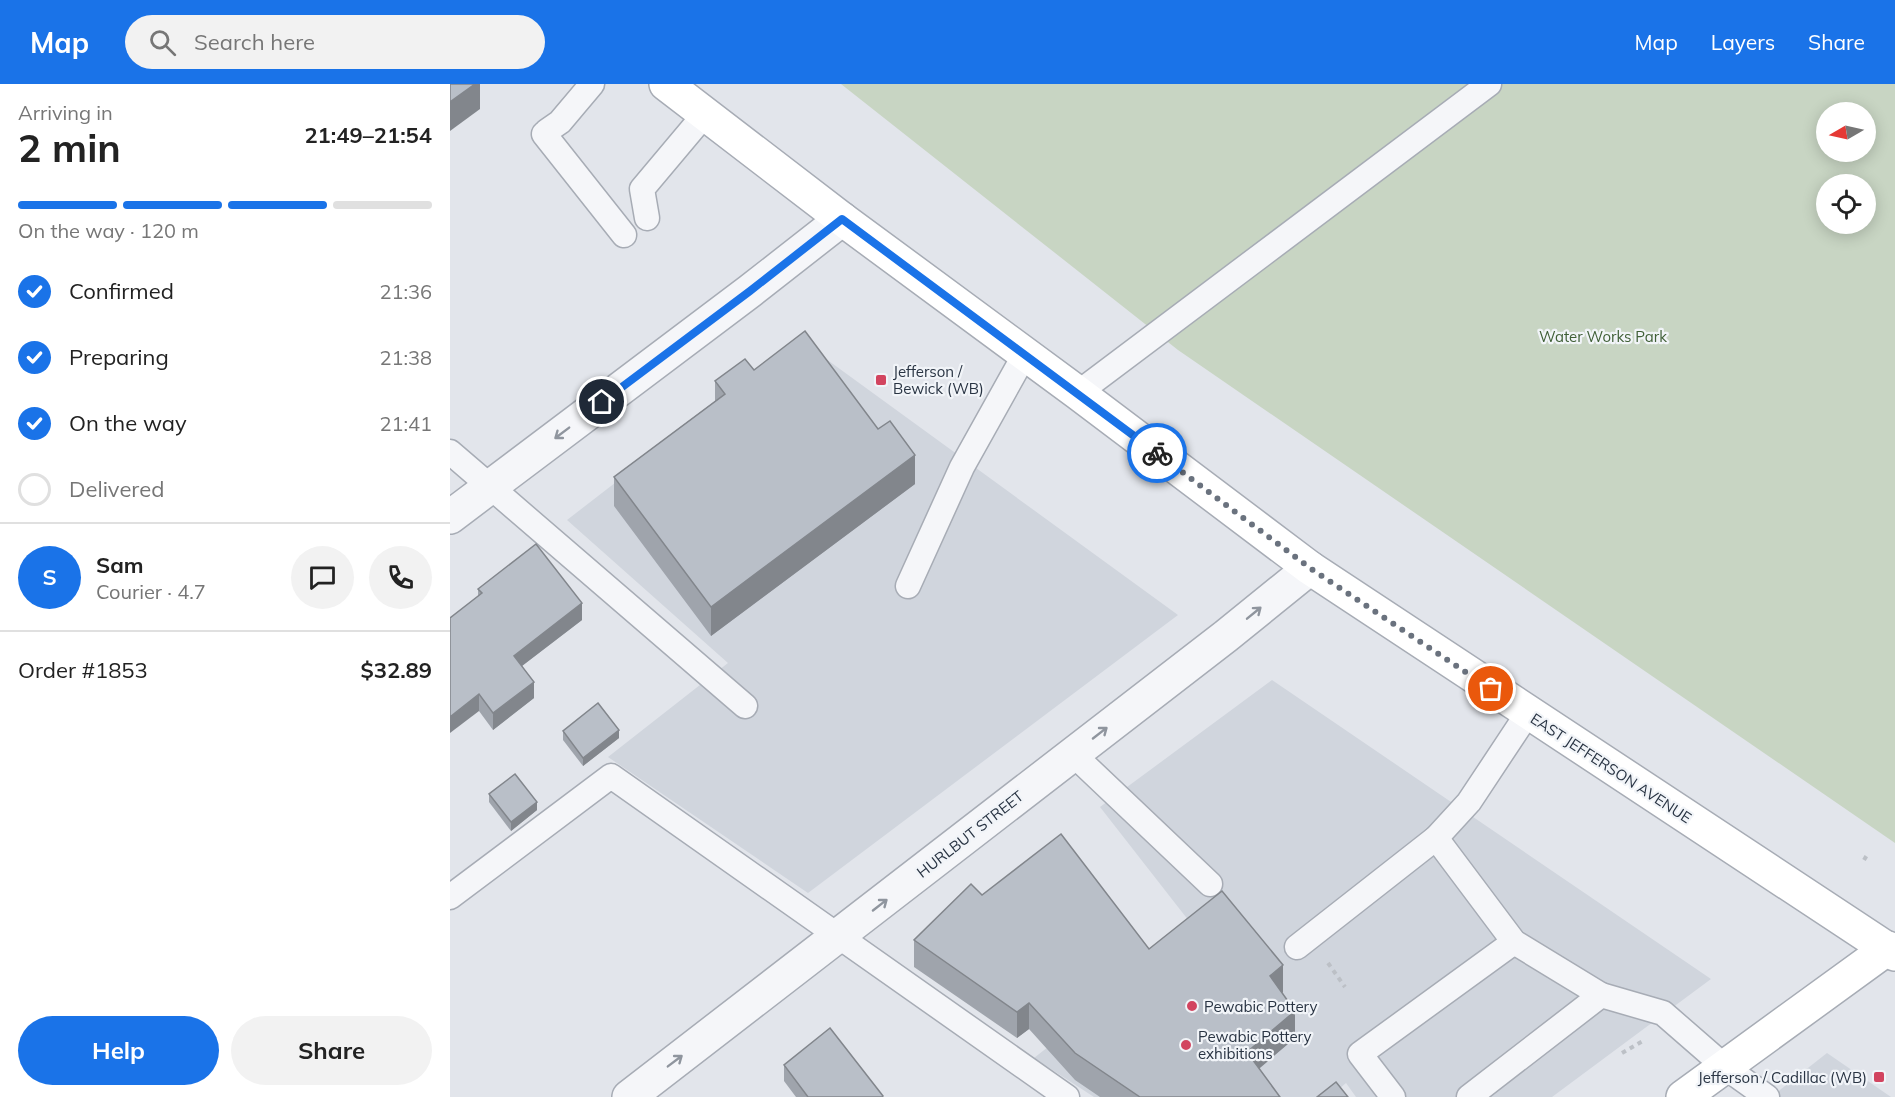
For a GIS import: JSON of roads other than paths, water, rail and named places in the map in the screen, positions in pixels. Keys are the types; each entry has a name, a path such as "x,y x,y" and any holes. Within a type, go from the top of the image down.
{"main road":[{"name":"EAST JEFFERSON AVENUE","path":"666,84 842,219 1310,568 1891,951"},
{"path":"1683,1097 1891,951"}],"street":[{"path":"450,517 842,219"},
{"name":"HURLBUT STREET","path":"629,1097 839,937 1310,568"}],"lane":[{"path":"592,84 560,122 546,133 624,235"},
{"path":"1078,393 1161,333 1489,84"},
{"path":"647,218 642,189 705,114"},
{"path":"908,586 962,467 1025,354"},
{"path":"450,452 745,706"},
{"path":"1297,947 1436,838 1469,802 1528,713"},
{"path":"1073,754 1210,884"},
{"path":"450,897 611,776 1067,1097"},
{"path":"1436,838 1514,942 1601,995 1663,1013 1725,1067 1767,1097"},
{"path":"1393,1097 1360,1054 1514,942"},
{"path":"1469,1097 1601,995"}],"place":[{"name":"Jefferson / Bewick (WB)","path":"881,380"},
{"name":"Pewabic Pottery","path":"1192,1006"},
{"name":"Pewabic Pottery exhibitions","path":"1186,1045"},
{"name":"Jefferson / Cadillac (WB)","path":"1879,1077"}],"park label":[{"name":"Water Works Park","path":"1603,336"}]}
